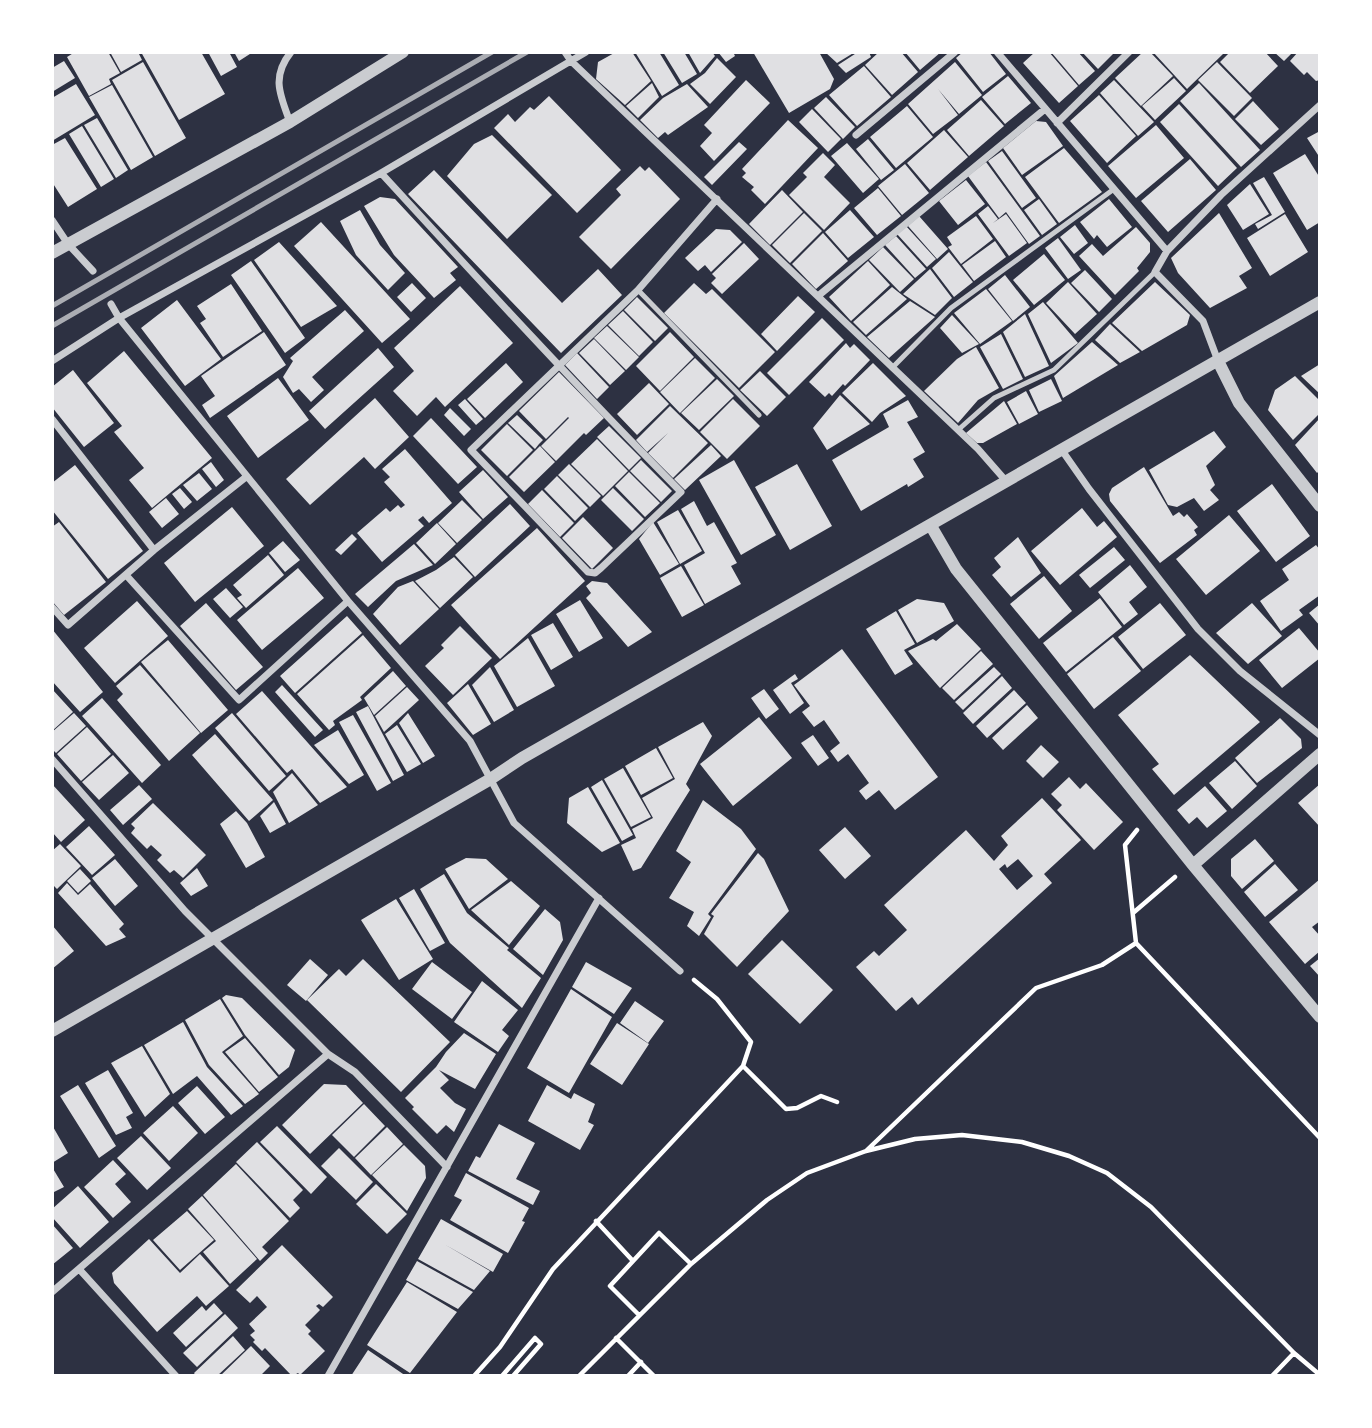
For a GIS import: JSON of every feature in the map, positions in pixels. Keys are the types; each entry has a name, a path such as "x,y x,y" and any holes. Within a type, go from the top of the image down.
{"street":[{"path":"290,122 280,95 279,69 291,52"},
{"path":"52,253 290,122 403,52"},
{"path":"565,52 571,61 958,430 1006,481"},
{"path":"52,361 119,318 382,173 586,52"},
{"path":"856,135 956,52"},
{"path":"997,52 1167,251"},
{"path":"1057,123 1129,52"},
{"path":"1320,105 1221,195 1167,251 1155,272 1203,321 1218,361 1239,404 1320,506"},
{"path":"818,296 1045,109"},
{"path":"382,173 558,365 681,492 595,573 588,572 471,450 558,365 638,290 717,199"},
{"path":"52,220 68,244 93,271"},
{"path":"52,1031 489,780 522,758 931,526 1060,448 1320,302"},
{"path":"111,304 119,318 246,477 348,601 470,741 514,823 680,971"},
{"path":"52,419 154,550"},
{"path":"1060,448 1198,629 1240,671 1320,735"},
{"path":"52,607 68,625 154,550 246,477"},
{"path":"931,526 956,569 1193,865 1319,1016"},
{"path":"126,575 239,700 348,601"},
{"path":"1193,865 1320,754"},
{"path":"52,759 211,938 328,1054 355,1072 447,1167"},
{"path":"328,1376 599,898"},
{"path":"52,1292 328,1054"},
{"path":"79,1269 176,1376"}],"lane":[{"path":"892,368 951,308 1114,189"},
{"path":"958,430 994,398 1054,370 1155,272"},
{"path":"638,290 759,415"}],"path":[{"path":"1136,830 1125,845 1136,943 1320,1138"},
{"path":"1132,914 1175,877"},
{"path":"866,1151 1037,988 1102,965 1136,943"},
{"path":"474,1376 500,1347 553,1269 743,1066 751,1042 717,999 691,977"},
{"path":"743,1066 786,1110 797,1108 821,1096 837,1102"},
{"path":"579,1376 691,1264 767,1200 807,1173 866,1151 915,1139 962,1135 1022,1142 1069,1156 1107,1173 1151,1207 1294,1353 1320,1375"},
{"path":"596,1221 633,1261"},
{"path":"639,1315 610,1286 660,1233 691,1264"},
{"path":"502,1376 535,1338 541,1344 513,1376"},
{"path":"616,1338 654,1376"},
{"path":"1272,1376 1294,1353"},
{"path":"628,1376 640,1362"}],"building":[{"path":"75,52 108,52 120,73 109,79 111,84 89,96 67,57"},
{"path":"110,52 138,52 142,60 121,72"},
{"path":"141,52 201,52 225,94 179,120"},
{"path":"208,52 229,52 237,67 221,76"},
{"path":"234,52 253,52 239,61"},
{"path":"616,52 632,52 651,81 625,105 596,79 598,62"},
{"path":"635,52 659,52 679,85 662,96"},
{"path":"663,52 684,52 697,74 682,83"},
{"path":"688,52 712,52 715,56 700,73"},
{"path":"718,52 733,52 735,56 726,62"},
{"path":"753,52 819,52 834,79 830,89 789,113"},
{"path":"825,52 855,52 837,63"},
{"path":"858,52 869,52 871,57 846,73 838,65"},
{"path":"879,52 901,52 918,72 892,95 865,65"},
{"path":"905,52 941,52 920,70"},
{"path":"963,52 989,52 1006,74 983,92 956,58"},
{"path":"1035,52 1049,52 1078,86 1059,103 1023,63"},
{"path":"1051,52 1078,52 1095,71 1079,85"},
{"path":"1082,52 1115,52 1098,69"},
{"path":"1143,52 1150,52 1173,76 1141,106 1115,78"},
{"path":"1153,52 1222,52 1223,54 1187,89"},
{"path":"1230,52 1265,52 1278,66 1250,93 1220,62"},
{"path":"1274,52 1293,52 1284,61"},
{"path":"1298,52 1320,52 1320,80 1316,81 1307,72 1304,75 1290,61"},
{"path":"717,58 736,77 710,104 690,84 705,73"},
{"path":"64,61 75,78 52,92 52,68"},
{"path":"143,62 186,138 155,156 112,80"},
{"path":"955,62 982,95 959,114 938,89 958,115 933,134 908,104"},
{"path":"1217,62 1252,98 1234,116 1198,80"},
{"path":"864,66 891,97 857,126 829,95"},
{"path":"1008,76 1031,103 1005,124 982,97"},
{"path":"1174,78 1186,91 1155,120 1142,106"},
{"path":"746,80 770,103 714,161 700,146 712,133 704,125"},
{"path":"1114,80 1154,122 1138,136 1100,93"},
{"path":"652,83 659,97 638,118 626,106"},
{"path":"1199,83 1260,150 1241,167 1180,101"},
{"path":"76,84 95,115 52,141 52,98"},
{"path":"687,84 708,107 668,135 665,132 658,138 640,120 663,98"},
{"path":"112,85 153,157 131,170 89,97"},
{"path":"1099,95 1136,136 1107,163 1070,121"},
{"path":"549,96 621,170 577,213 494,128 508,114 515,122 530,107 534,110"},
{"path":"826,97 855,127 843,139 814,108"},
{"path":"981,100 1004,126 969,156 947,130"},
{"path":"1253,101 1279,129 1261,145 1235,119"},
{"path":"1179,104 1237,168 1218,186 1160,122"},
{"path":"907,106 933,137 896,168 870,137"},
{"path":"812,109 841,139 828,152 799,122"},
{"path":"97,118 128,170 116,178 84,125"},
{"path":"788,120 818,148 765,204 751,190 754,187 742,177 746,173 742,169"},
{"path":"1036,121 1046,122 1063,146 1022,175 1003,148"},
{"path":"1156,125 1184,158 1136,198 1108,166"},
{"path":"82,126 114,179 101,187 69,134"},
{"path":"944,130 968,157 930,190 907,163"},
{"path":"1320,131 1320,158 1307,138"},
{"path":"492,135 552,195 507,239 447,176 474,144"},
{"path":"65,138 97,189 68,207 52,182 52,145"},
{"path":"868,139 894,170 881,180 856,149"},
{"path":"739,142 747,149 712,185 704,177"},
{"path":"847,143 879,179 863,193 831,156"},
{"path":"1064,148 1102,192 1059,223 1025,177"},
{"path":"1002,151 1036,198 1022,208 988,161"},
{"path":"823,153 835,165 824,177 850,203 824,230 789,195 807,177 803,173"},
{"path":"1305,154 1320,178 1320,222 1307,230 1273,173"},
{"path":"1190,159 1216,190 1168,232 1141,201"},
{"path":"986,162 1040,236 1029,244 1006,212 999,218 968,176"},
{"path":"905,164 929,193 902,215 878,186"},
{"path":"640,166 645,171 649,167 680,199 611,269 579,237 621,195 616,189"},
{"path":"434,170 562,303 598,269 622,295 561,353 408,194"},
{"path":"1264,177 1285,212 1258,229 1255,224 1272,215 1253,183"},
{"path":"966,180 985,204 958,225 939,201"},
{"path":"1250,184 1269,214 1243,230 1227,205"},
{"path":"878,188 901,216 877,235 854,208"},
{"path":"782,190 803,212 770,245 749,224"},
{"path":"380,197 395,199 458,267 450,273 456,280 434,298 394,255 364,206"},
{"path":"1039,199 1057,224 1042,235 1024,210"},
{"path":"1109,199 1132,227 1107,247 1097,235 1094,239 1080,222"},
{"path":"988,206 998,219 993,223 1006,214 1027,243 1009,256 978,214"},
{"path":"360,210 380,245 405,273 388,290 356,255 340,221"},
{"path":"850,210 874,237 848,258 825,232"},
{"path":"804,213 822,231 790,263 772,245"},
{"path":"1219,213 1252,268 1239,276 1247,288 1210,308 1178,273 1171,258"},
{"path":"1285,214 1308,252 1270,276 1247,238"},
{"path":"919,216 948,249 937,259 908,226"},
{"path":"976,216 993,239 961,264 948,247 952,245 947,237"},
{"path":"321,222 410,319 382,343 294,246"},
{"path":"1075,225 1088,243 1074,254 1060,237"},
{"path":"906,226 936,259 927,267 897,234"},
{"path":"1136,227 1150,243 1150,252 1137,268 1139,271 1115,295 1079,256 1092,244 1103,256"},
{"path":"716,229 730,230 742,242 711,272 705,265 698,271 685,258"},
{"path":"823,233 848,261 816,289 792,264"},
{"path":"896,236 926,269 915,278 885,245"},
{"path":"1058,238 1081,270 1068,279 1045,248"},
{"path":"995,241 1006,257 974,281 962,265"},
{"path":"279,242 337,306 301,327 254,260"},
{"path":"744,243 759,259 722,294 711,283 716,278 712,274"},
{"path":"883,247 914,279 900,292 869,260"},
{"path":"949,252 973,282 954,297 932,268"},
{"path":"1044,254 1065,280 1034,305 1013,280"},
{"path":"251,261 305,338 285,353 231,275"},
{"path":"868,261 890,285 851,321 829,297"},
{"path":"930,269 952,298 935,315 903,294"},
{"path":"1085,270 1112,299 1099,312 1071,283"},
{"path":"1005,275 1030,307 1013,321 988,289"},
{"path":"1068,282 1097,314 1075,334 1046,303"},
{"path":"1155,282 1190,315 1187,325 1142,351 1112,323"},
{"path":"412,283 426,298 411,312 397,297"},
{"path":"694,283 706,294 712,289 775,352 739,388 664,313"},
{"path":"231,284 262,331 223,357 200,323 206,319 197,306"},
{"path":"460,286 513,343 445,407 436,397 417,416 393,391 414,371 394,348"},
{"path":"892,287 907,299 866,335 853,322"},
{"path":"986,289 1012,321 980,344 954,313"},
{"path":"798,296 815,312 777,351 761,334"},
{"path":"637,297 668,328 655,341 624,310"},
{"path":"177,300 221,359 185,386 141,328"},
{"path":"910,301 935,317 889,358 867,337"},
{"path":"1043,302 1078,343 1051,363 1028,314"},
{"path":"345,310 364,331 312,377 324,390 311,402 299,389 293,393 283,377 293,361 290,358"},
{"path":"623,311 653,342 639,356 608,325"},
{"path":"1025,314 1049,366 1025,377 1003,332"},
{"path":"952,315 979,344 962,353 940,328"},
{"path":"822,318 844,340 789,395 767,373"},
{"path":"1110,324 1140,352 1120,363 1095,340"},
{"path":"607,326 639,357 626,370 594,338"},
{"path":"264,332 286,365 210,418 202,405 215,396 201,376"},
{"path":"670,332 694,357 660,391 636,366"},
{"path":"1001,334 1023,379 1003,389 980,347"},
{"path":"594,339 625,371 610,385 579,353"},
{"path":"1092,342 1118,365 1063,398 1054,376"},
{"path":"846,343 850,348 854,344 870,360 845,386 843,384 832,396 829,393 825,397 809,382"},
{"path":"976,347 999,388 978,400 958,423 924,391 957,359"},
{"path":"378,348 394,367 325,429 309,411"},
{"path":"124,351 212,458 152,508 129,480 144,468 114,432 122,426 87,383"},
{"path":"577,353 609,387 597,399 565,365"},
{"path":"695,358 715,378 680,413 660,392"},
{"path":"506,363 523,382 485,418 467,399"},
{"path":"873,363 906,396 880,413 872,422 842,393"},
{"path":"1320,364 1320,394 1301,376"},
{"path":"73,370 114,423 84,447 52,407 52,387"},
{"path":"760,371 786,397 767,416 740,390"},
{"path":"559,372 604,418 586,435 584,433 556,461 541,446 569,418 546,439 519,411"},
{"path":"1295,376 1320,401 1320,413 1293,440 1268,410 1275,390"},
{"path":"278,378 309,420 258,458 227,416"},
{"path":"717,379 734,396 699,430 681,413"},
{"path":"1051,379 1062,401 1039,412 1029,390"},
{"path":"649,383 669,404 637,435 617,414"},
{"path":"1026,391 1038,414 1019,424 1007,402"},
{"path":"840,395 870,424 827,450 813,428"},
{"path":"375,398 409,437 375,469 364,457 310,505 286,479"},
{"path":"465,399 483,419 476,425 458,405"},
{"path":"733,399 760,426 727,459 700,432"},
{"path":"908,400 918,417 907,422 925,452 913,459 924,477 861,511 832,460 889,427 883,414"},
{"path":"1004,401 1017,424 983,443 977,443 966,433"},
{"path":"670,406 708,443 673,478 648,453 668,433 647,452 636,440"},
{"path":"450,408 471,429 464,436 444,415"},
{"path":"517,415 543,440 535,449 508,423"},
{"path":"431,418 477,467 458,484 413,436"},
{"path":"1320,418 1320,470 1317,473 1295,445"},
{"path":"507,424 533,450 507,476 481,450"},
{"path":"609,426 641,458 629,470 597,437"},
{"path":"1214,431 1226,447 1206,466 1215,485 1210,490 1219,500 1204,511 1194,498 1177,507 1168,505 1149,470"},
{"path":"597,439 628,471 603,496 571,464"},
{"path":"711,445 721,456 685,490 674,479"},
{"path":"540,446 555,462 524,492 509,477"},
{"path":"405,449 452,503 429,523 423,516 418,520 424,526 382,562 357,533 386,508 390,512 398,505 401,508 405,505 384,482 390,477 382,469"},
{"path":"641,460 672,491 661,502 630,471"},
{"path":"734,460 776,535 741,555 699,480"},
{"path":"211,462 224,480 216,487 202,469"},
{"path":"569,464 601,496 590,507 558,475"},
{"path":"797,464 832,526 790,550 755,487"},
{"path":"75,465 143,551 108,579 52,510 52,483"},
{"path":"1144,467 1173,516 1179,512 1184,517 1187,514 1198,527 1194,530 1197,535 1160,563 1110,501 1112,488"},
{"path":"483,470 508,497 483,519 459,492"},
{"path":"629,472 660,503 645,517 615,486"},
{"path":"199,473 212,489 197,501 183,485"},
{"path":"557,476 588,508 575,521 544,489"},
{"path":"1272,484 1310,536 1276,562 1237,511"},
{"path":"180,488 192,502 184,509 172,494"},
{"path":"613,488 644,519 632,531 601,500"},
{"path":"542,490 574,523 560,537 528,504"},
{"path":"166,498 179,514 162,528 149,512"},
{"path":"462,500 482,520 457,543 438,523"},
{"path":"694,501 707,526 714,522 737,563 731,566 741,584 705,604 684,565 705,553 681,509"},
{"path":"510,504 530,526 475,577 455,555"},
{"path":"232,507 264,546 195,602 164,563"},
{"path":"1082,508 1097,527 1104,521 1117,537 1060,585 1031,551"},
{"path":"678,510 702,551 680,564 657,522"},
{"path":"1229,515 1260,551 1206,595 1176,559"},
{"path":"583,517 613,548 592,569 562,538"},
{"path":"59,522 106,582 64,615 52,601 52,527"},
{"path":"653,522 679,564 660,575 639,539"},
{"path":"437,523 456,544 435,564 416,543"},
{"path":"537,528 585,581 500,659 451,605"},
{"path":"352,534 357,539 341,555 335,550"},
{"path":"1018,537 1041,573 1011,597 992,575 1001,567 994,558"},
{"path":"283,541 300,560 285,572 269,553"},
{"path":"414,544 433,565 396,581 368,607 355,594"},
{"path":"1316,545 1320,550 1320,595 1299,610 1303,615 1281,631 1260,601 1289,580 1282,569"},
{"path":"1114,547 1125,560 1090,588 1079,575"},
{"path":"268,555 284,575 246,608 237,598 242,595 233,585"},
{"path":"454,557 473,577 440,608 415,581"},
{"path":"1130,565 1147,587 1129,602 1138,614 1124,625 1098,592"},
{"path":"681,566 704,605 682,617 660,578"},
{"path":"298,568 324,598 262,650 237,620"},
{"path":"1044,576 1072,611 1039,639 1010,604"},
{"path":"413,581 439,609 400,645 373,614 398,587"},
{"path":"592,581 607,583 652,632 628,647 586,598 591,593 586,586"},
{"path":"226,588 243,607 230,618 213,599"},
{"path":"1100,598 1122,627 1066,672 1043,643"},
{"path":"917,599 944,603 954,621 917,643 898,610"},
{"path":"580,600 603,638 579,652 556,614"},
{"path":"137,601 168,636 115,683 84,648"},
{"path":"206,603 263,667 236,690 180,626"},
{"path":"1160,603 1186,635 1143,669 1118,637"},
{"path":"1252,603 1282,636 1248,664 1216,633"},
{"path":"1320,604 1320,626 1309,613"},
{"path":"896,611 915,644 904,650 913,664 895,675 866,629"},
{"path":"347,616 362,633 295,693 280,676"},
{"path":"553,623 573,657 551,670 531,635"},
{"path":"957,624 981,649 940,688 908,651 933,639 936,641"},
{"path":"460,626 492,658 453,695 425,666 444,648 441,645"},
{"path":"1299,628 1320,653 1320,658 1282,688 1259,660"},
{"path":"52,629 103,692 80,712 52,681"},
{"path":"363,635 391,668 360,697 362,700 333,721 335,725 329,730 297,694"},
{"path":"1113,637 1141,671 1094,709 1067,674"},
{"path":"528,638 555,686 517,707 494,666"},
{"path":"168,640 228,710 201,733 141,662"},
{"path":"842,649 938,777 895,810 879,790 866,800 859,791 869,783 848,754 838,762 830,751 840,743 824,720 814,727 802,712 810,706 794,685"},
{"path":"981,651 993,664 954,700 942,688"},
{"path":"1190,655 1260,722 1174,795 1152,769 1159,764 1118,715"},
{"path":"140,665 200,733 169,761 117,700 123,694 116,686"},
{"path":"490,667 514,710 494,722 472,685"},
{"path":"994,667 1001,674 963,710 955,702"},
{"path":"393,671 406,686 374,715 364,698"},
{"path":"795,674 798,679 791,683 804,703 790,714 773,690"},
{"path":"1002,676 1012,688 973,724 963,713"},
{"path":"468,684 491,724 473,735 447,703"},
{"path":"282,685 323,730 315,737 275,692"},
{"path":"407,687 419,700 384,732 375,716"},
{"path":"52,689 73,712 52,731"},
{"path":"764,689 779,709 766,719 751,698"},
{"path":"1014,690 1026,703 987,738 976,726"},
{"path":"262,691 347,787 320,803 292,769 287,773 236,714"},
{"path":"102,698 161,765 142,783 82,716"},
{"path":"1027,705 1038,718 1003,750 992,738"},
{"path":"368,706 404,775 393,781 356,712"},
{"path":"74,713 86,726 56,753 52,749 52,732"},
{"path":"232,713 286,776 269,791 215,728"},
{"path":"408,713 435,756 423,763 399,723"},
{"path":"353,715 391,783 377,791 339,722"},
{"path":"759,717 792,758 733,806 700,764"},
{"path":"1280,718 1301,739 1302,748 1257,783 1235,758"},
{"path":"703,722 712,736 686,784 690,790 641,868 633,871 621,845 636,838 632,829 653,818 642,798 675,779 658,747"},
{"path":"397,725 421,764 407,772 385,734"},
{"path":"87,727 111,754 81,781 57,754"},
{"path":"338,730 364,775 349,784 314,745"},
{"path":"215,734 273,800 249,821 192,755"},
{"path":"813,735 829,758 818,766 801,743"},
{"path":"1041,745 1059,762 1043,778 1026,761"},
{"path":"656,748 673,778 641,795 625,766"},
{"path":"113,755 129,773 99,800 82,782"},
{"path":"1235,761 1257,786 1232,809 1209,783"},
{"path":"623,768 651,817 631,827 604,779"},
{"path":"292,773 318,805 289,823 273,792"},
{"path":"1069,777 1080,789 1086,783 1123,822 1094,850 1057,810 1062,805 1051,794"},
{"path":"602,780 633,835 622,841 591,787"},
{"path":"52,784 85,820 61,842 52,832"},
{"path":"1320,784 1320,827 1298,803"},
{"path":"139,785 152,799 123,825 110,810"},
{"path":"1205,786 1227,811 1207,828 1197,817 1189,824 1177,810"},
{"path":"588,787 620,843 602,852 567,823 569,798"},
{"path":"1042,798 1081,840 1044,874 1052,883 918,1005 912,997 896,1011 856,967 874,951 879,956 907,930 884,905 966,830 994,861 1008,845 1001,836","holes":["1018,859 1033,876 1017,890 999,869 1005,864 1007,868"]},
{"path":"703,800 741,829 756,849 708,914 711,917 699,936 687,926 694,912 669,898 691,862 676,851"},
{"path":"274,802 286,824 270,833 260,816"},
{"path":"153,803 206,855 183,878 174,870 170,873 157,860 162,855 151,845 147,849 131,833 135,828 131,824"},
{"path":"236,811 247,823 265,857 246,868 220,824"},
{"path":"89,826 115,855 92,875 66,847"},
{"path":"845,827 871,856 845,879 819,850"},
{"path":"1255,839 1274,861 1242,889 1231,876 1231,859"},
{"path":"60,844 81,866 57,889 52,884 52,851"},
{"path":"758,853 764,859 789,911 737,967 704,934 714,916 711,914"},
{"path":"466,858 486,859 508,879 469,909 445,869"},
{"path":"115,859 138,886 115,906 92,878"},
{"path":"1275,864 1298,890 1265,917 1244,892"},
{"path":"197,868 208,886 191,896 180,883"},
{"path":"80,869 91,881 78,893 67,881"},
{"path":"444,874 467,913 541,978 522,1008 450,943 420,889"},
{"path":"1320,879 1320,921 1312,927 1320,936 1320,951 1305,964 1269,922"},
{"path":"511,881 540,906 509,945 471,910"},
{"path":"67,883 78,895 90,884 124,924 119,929 126,937 106,946 58,893"},
{"path":"414,889 445,943 430,951 399,898"},
{"path":"396,899 433,959 399,980 361,920"},
{"path":"545,909 560,922 563,940 543,975 513,949"},
{"path":"52,925 74,951 52,969"},
{"path":"782,940 833,990 800,1024 748,974"},
{"path":"1320,958 1320,977 1310,966"},
{"path":"310,959 328,975 306,1001 287,985"},
{"path":"363,959 450,1042 401,1092 307,1000 339,969 346,976"},
{"path":"432,962 472,992 452,1019 412,989"},
{"path":"586,962 632,988 614,1014 572,987"},
{"path":"482,981 518,1010 502,1030 509,1036 498,1052 454,1022"},
{"path":"571,989 612,1017 569,1093 527,1068"},
{"path":"226,995 242,998 295,1050 289,1067 279,1075 245,1035 222,998"},
{"path":"220,999 243,1036 222,1052 259,1094 245,1104 209,1065 185,1020"},
{"path":"635,1001 664,1021 648,1043 620,1023"},
{"path":"183,1022 207,1067 243,1106 231,1115 197,1076 173,1094 144,1045"},
{"path":"617,1023 649,1044 622,1085 590,1064"},
{"path":"464,1033 496,1054 475,1089 439,1070 449,1080 440,1088 455,1103 466,1109 454,1132 446,1125 437,1134 405,1098 436,1067"},
{"path":"245,1038 278,1077 259,1092 225,1052"},
{"path":"142,1046 170,1094 145,1117 111,1063"},
{"path":"108,1070 133,1113 126,1117 132,1128 116,1135 85,1083"},
{"path":"324,1084 346,1085 363,1103 310,1154 282,1125"},
{"path":"78,1085 116,1146 99,1158 60,1096"},
{"path":"547,1085 571,1099 574,1093 595,1104 588,1122 594,1125 580,1150 528,1121"},
{"path":"197,1086 225,1117 205,1134 178,1103"},
{"path":"364,1104 385,1126 354,1157 332,1135"},
{"path":"173,1106 198,1133 169,1161 143,1133"},
{"path":"499,1124 535,1143 516,1179 540,1191 533,1205 468,1171 476,1156 480,1158"},
{"path":"52,1125 68,1153 52,1163"},
{"path":"277,1126 327,1177 311,1194 260,1142"},
{"path":"387,1127 403,1144 371,1175 355,1158"},
{"path":"141,1136 171,1168 147,1190 117,1158"},
{"path":"257,1142 303,1190 293,1200 300,1208 290,1218 236,1162"},
{"path":"404,1145 425,1166 426,1178 407,1211 372,1175"},
{"path":"339,1148 373,1182 356,1200 321,1166"},
{"path":"113,1160 126,1174 115,1184 131,1202 113,1218 84,1187"},
{"path":"236,1164 289,1221 262,1247 268,1253 260,1261 203,1195"},
{"path":"52,1167 64,1187 52,1193"},
{"path":"466,1173 529,1208 522,1221 525,1222 508,1253 450,1220 462,1200 454,1196"},
{"path":"376,1184 407,1214 387,1234 356,1204"},
{"path":"78,1186 109,1222 80,1248 52,1217 52,1209"},
{"path":"202,1196 257,1259 230,1284 203,1252 216,1241 188,1209"},
{"path":"187,1211 214,1240 180,1270 153,1240"},
{"path":"441,1219 503,1254 493,1272 444,1244 490,1271 474,1290 418,1259"},
{"path":"52,1224 73,1248 52,1265"},
{"path":"149,1239 180,1273 200,1254 229,1286 206,1306 197,1296 157,1332 114,1283 112,1273"},
{"path":"282,1245 333,1297 323,1307 319,1304 316,1306 320,1310 305,1325 311,1331 308,1334 325,1351 300,1375 298,1373 292,1376 265,1348 262,1351 250,1335 255,1331 249,1324 267,1307 257,1296 250,1303 236,1290"},
{"path":"417,1261 473,1292 458,1309 406,1280"},
{"path":"407,1282 457,1312 410,1373 367,1345"},
{"path":"214,1303 223,1313 186,1347 173,1333 202,1306 206,1311"},
{"path":"225,1314 238,1328 197,1367 183,1353"},
{"path":"233,1336 245,1350 217,1376 196,1376 194,1373"},
{"path":"251,1346 270,1366 260,1376 220,1376"},
{"path":"368,1350 406,1376 351,1376"}],"railway":[{"path":"52,306 492,52"},
{"path":"52,326 527,52"}]}
